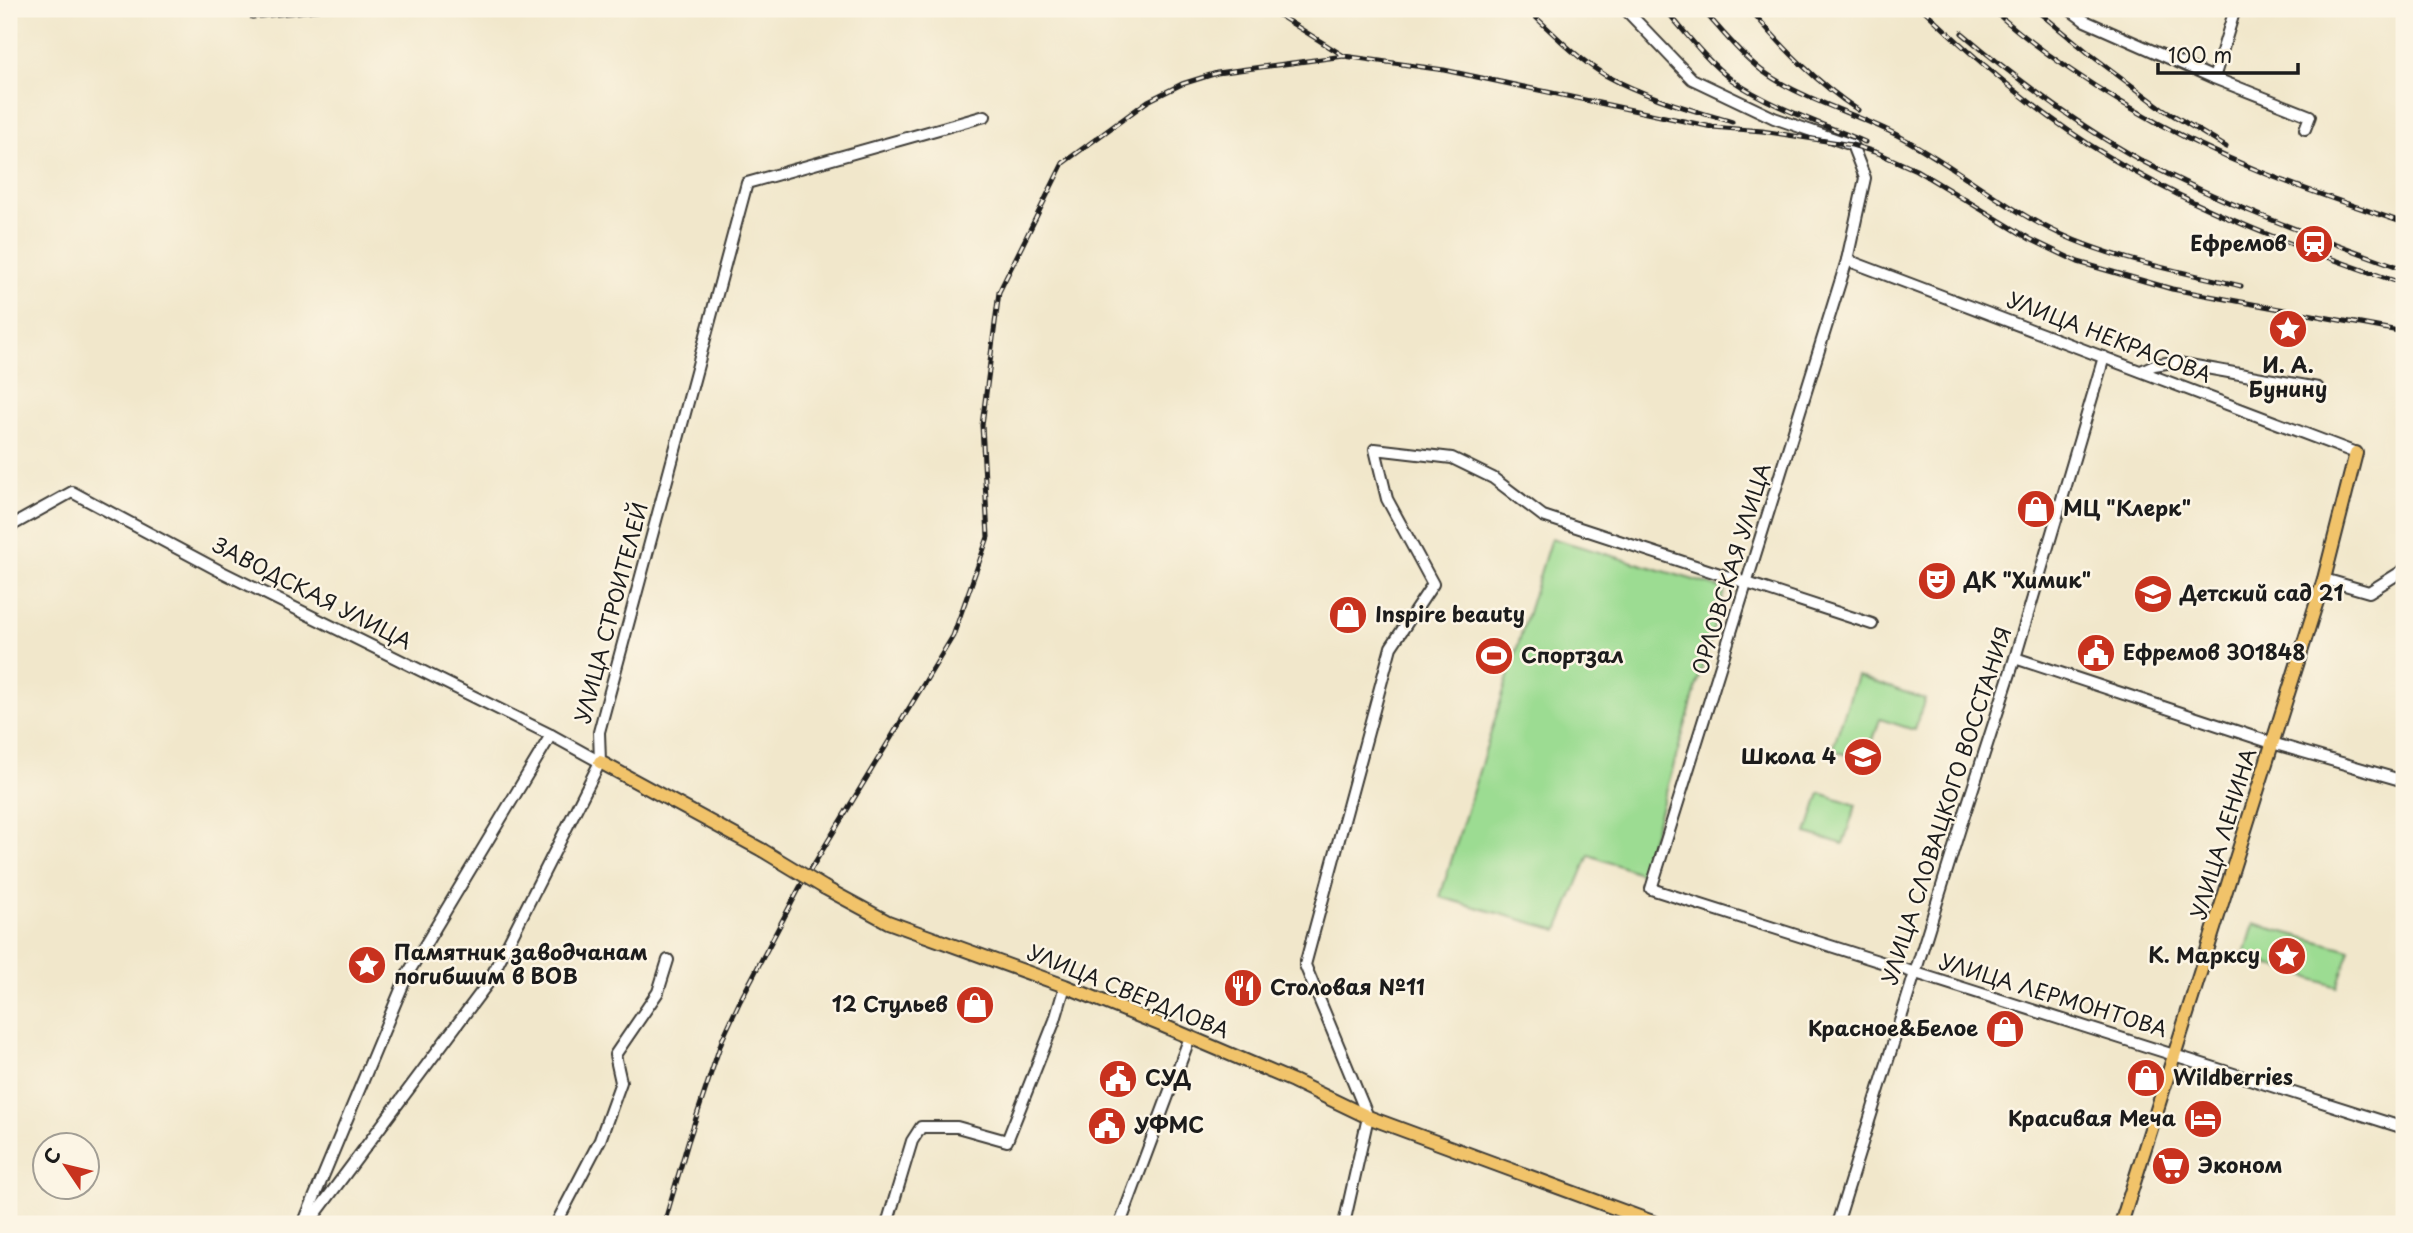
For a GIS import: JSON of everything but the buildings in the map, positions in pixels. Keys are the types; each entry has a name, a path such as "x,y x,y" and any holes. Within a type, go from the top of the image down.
{"main road":[{"name":"УЛИЦА ЛЕНИНА","path":"2121,1224 2324,579 2356,453"},
{"name":"УЛИЦА СВЕРДЛОВА","path":"600,762 888,922 1065,986 1293,1081 1368,1117 1658,1224"}],"street":[{"name":"ОРЛОВСКАЯ УЛИЦА","path":"1625,9 1692,79 1774,118 1852,145 1865,178 1847,260 1651,889"},
{"path":"2069,9 2085,21 2214,78 2310,116 2305,128"},
{"path":"2214,78 2235,9"},
{"name":"УЛИЦА СТРОИТЕЛЕЙ","path":"306,1224 488,983 600,762 599,732 747,183 985,116"},
{"name":"УЛИЦА НЕКРАСОВА","path":"1847,260 2356,453"},
{"name":"УЛИЦА СЛОВАЦКОГО ВОССТАНИЯ","path":"1837,1224 2015,658 2104,357"},
{"path":"2141,371 2154,365 2173,362 2318,388"},
{"path":"1344,1224 1368,1117 1305,965 1391,647 1433,584 1387,499 1375,449 1452,458 1493,478 1543,516 1872,624"},
{"name":"ЗАВОДСКАЯ УЛИЦА","path":"9,527 72,492 218,570 551,735 600,762"},
{"path":"2324,579 2369,592 2404,570"},
{"path":"2015,658 2272,743 2404,782"},
{"path":"306,1224 407,975 551,735"},
{"name":"УЛИЦА ЛЕРМОНТОВА","path":"1651,889 2404,1128"},
{"path":"556,1224 600,1140 621,1082 615,1055 658,992 667,960"},
{"path":"887,1224 912,1141 921,1126 957,1127 1007,1141 1055,1020 1065,986"},
{"path":"1120,1224 1190,1037"}],"green space":[{"path":"1551,538 1725,589 1642,874 1589,855 1558,930 1440,897"},
{"path":"1857,676 1925,699 1914,730 1880,719 1866,761 1832,750"},
{"path":"1820,793 1856,805 1843,844 1807,833"},
{"path":"2254,924 2350,950 2337,987 2245,954"}],"railway":[{"path":"252,17 325,9"},
{"path":"1269,9 1344,56"},
{"path":"1527,9 1574,52 1605,75 1651,96 1732,122"},
{"path":"1665,9 1705,56 1732,80 1779,106 1865,142"},
{"path":"1702,9 1745,56 1776,80 1916,145 2058,233 2102,251 2241,286"},
{"path":"1750,9 1801,64 1858,110"},
{"path":"1923,9 1989,70 2036,107 2111,158 2181,196 2254,229 2404,284"},
{"path":"1992,9 2021,34 2086,81 2157,123 2264,173 2404,223"},
{"path":"2035,9 2163,109 2226,147"},
{"path":"1962,33 2050,102 2144,162 2240,207 2404,269"},
{"path":"664,1224 722,1040 740,1001 800,887 953,636 988,537 982,425 999,292 1063,163 1148,101 1182,84 1217,73 1344,56 1444,70 1712,127 1762,131 1852,145 1916,170 2030,239 2078,262 2172,289 2404,332"}],"place":[{"name":"Ефремов","path":"2314,244"},
{"name":"И. А. Бунину","path":"2288,329"},
{"name":"МЦ \"Клерк\"","path":"2036,509"},
{"name":"ДК \"Химик\"","path":"1937,581"},
{"name":"Детский сад 21","path":"2153,594"},
{"name":"Inspire beauty","path":"1348,615"},
{"name":"Ефремов 301848","path":"2096,653"},
{"name":"Спортзал","path":"1494,656"},
{"name":"Школа 4","path":"1863,757"},
{"name":"К. Марксу","path":"2287,956"},
{"name":"Памятник заводчанам погибшим в ВОВ","path":"367,965"},
{"name":"Столовая №11","path":"1243,988"},
{"name":"12 Стульев","path":"975,1005"},
{"name":"Красное&Белое","path":"2005,1029"},
{"name":"Wildberries","path":"2146,1078"},
{"name":"СУД","path":"1118,1079"},
{"name":"Красивая Меча","path":"2203,1119"},
{"name":"УФМС","path":"1107,1126"},
{"name":"Эконом","path":"2171,1166"}]}
